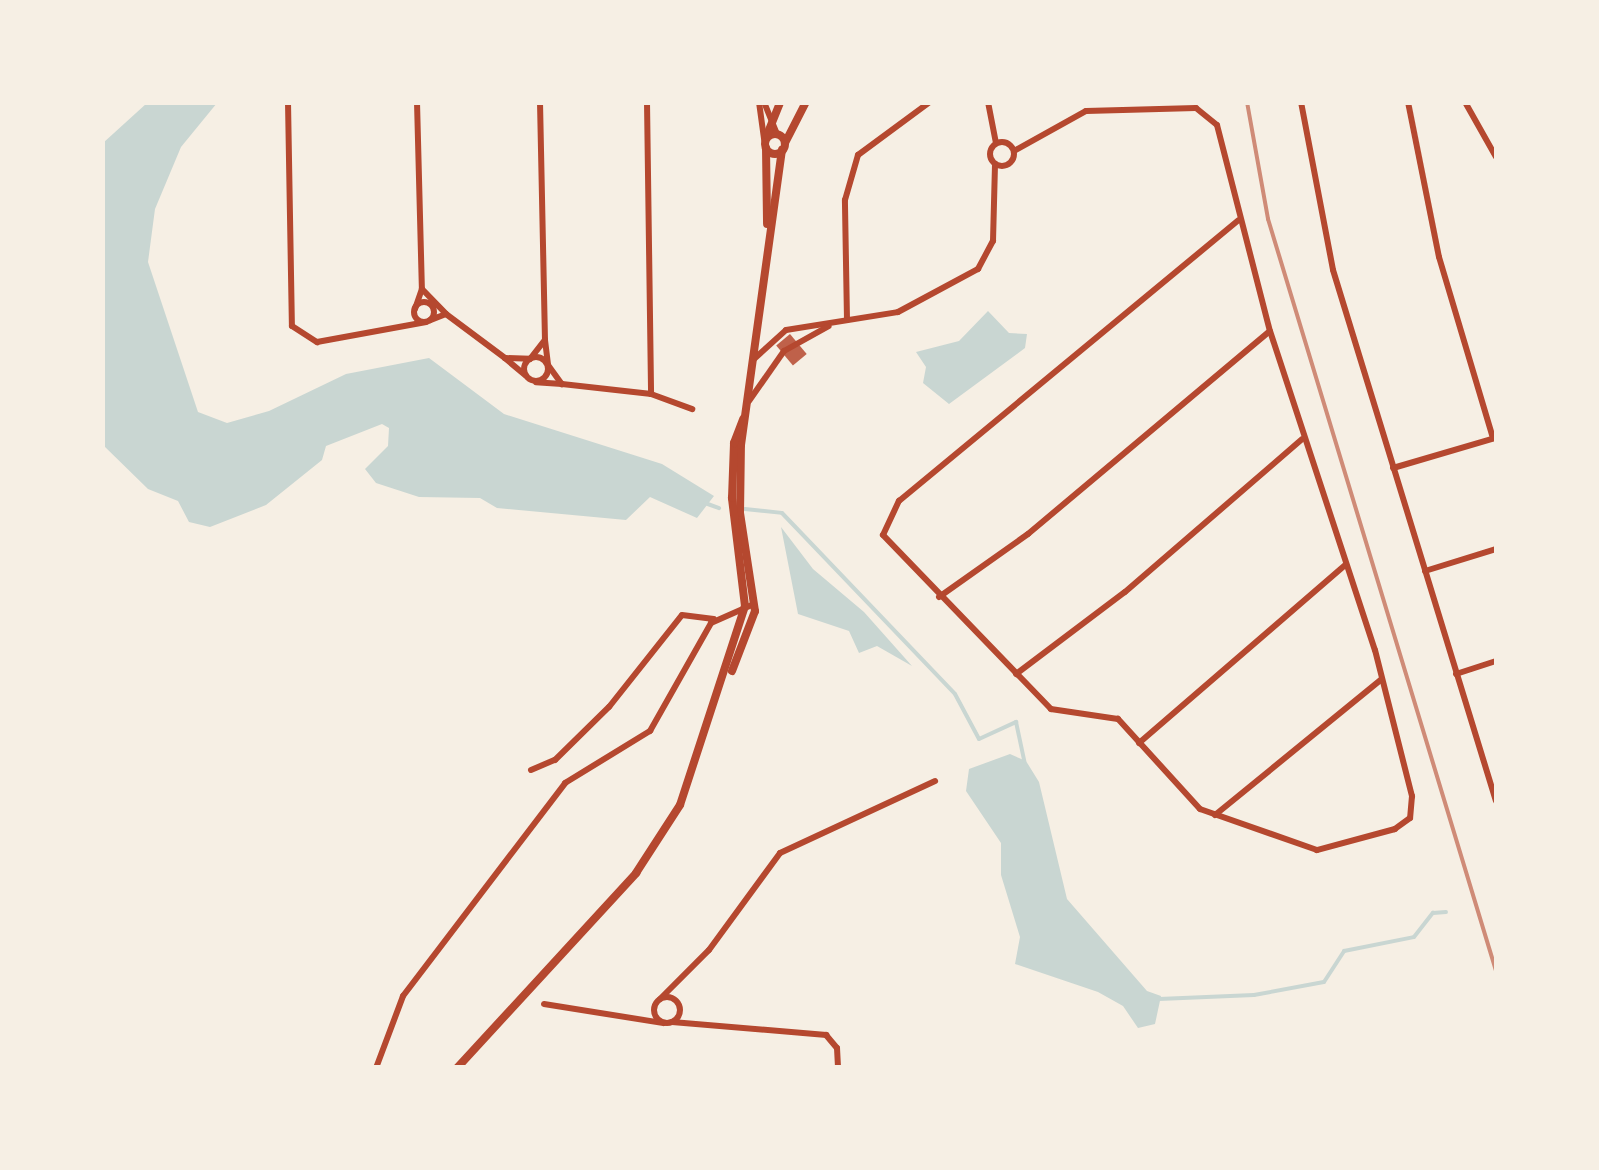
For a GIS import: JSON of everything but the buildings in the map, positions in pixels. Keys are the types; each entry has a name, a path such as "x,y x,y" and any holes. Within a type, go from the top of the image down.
{"street":[{"path":"288,102 292,326 317,342 428,321 446,314"},
{"path":"417,102 422,290 415,309 416,318 428,321"},
{"path":"536,382 547,375 548,365 540,102"},
{"path":"647,102 652,394"},
{"path":"762,102 783,149"},
{"path":"762,102 768,253"},
{"path":"765,146 780,102"},
{"path":"712,717 744,642 748,609 732,485 734,443 744,419 783,149 806,102"},
{"path":"848,320 845,200 858,155 930,102"},
{"path":"753,360 770,339 925,303 978,269 993,241 995,164 990,154 996,144 988,102"},
{"path":"1300,102 1333,270 1496,801"},
{"path":"1394,468 1495,438 1439,256 1408,102"},
{"path":"1465,102 1496,157"},
{"path":"995,164 1010,164 1014,151 1086,112 1196,108 1209,114 1302,440 1382,679 1412,796 1410,818 1383,834 1317,850 1216,815 1190,800 1139,742 1105,713 1076,717 1051,710 889,546 884,524 899,501 1238,221"},
{"path":"765,146 777,134"},
{"path":"996,144 1008,143 1014,151"},
{"path":"765,146 783,149"},
{"path":"422,290 432,305 536,382 652,394 692,408"},
{"path":"428,321 432,305"},
{"path":"415,309 432,305"},
{"path":"746,406 784,352 838,321"},
{"path":"757,332 770,339"},
{"path":"939,597 1028,534 1270,332"},
{"path":"525,375 530,359 545,340"},
{"path":"505,358 530,359 548,365 562,384"},
{"path":"1016,674 1126,592 1302,440"},
{"path":"1425,572 1496,549"},
{"path":"1139,742 1345,565"},
{"path":"531,770 554,760 609,707 675,620 690,614 714,620 748,609"},
{"path":"457,1068 636,874 680,805 748,609"},
{"path":"376,1068 408,988 565,783 650,730 714,620"},
{"path":"1456,674 1496,661"},
{"path":"1216,815 1382,679"},
{"path":"1487,772 1496,769"},
{"path":"632,1018 686,976 780,853 935,781"},
{"path":"668,1023 686,976"},
{"path":"659,1000 678,1005 698,1023"},
{"path":"659,1000 654,1014 668,1023"},
{"path":"544,1004 668,1023 826,1036 837,1048 838,1068"}],"shaded area":[{"path":"147,103 217,103 181,147 155,209 148,262 198,412 227,423 269,411 346,374 429,358 504,414 662,464 714,496 697,518 650,497 626,520 497,508 480,498 419,497 376,483 365,469 388,446 389,428 382,424 326,446 322,460 266,505 210,527 189,522 178,501 148,489 103,445 103,143"},
{"path":"988,311 1009,333 1027,334 1025,348 949,404 923,383 926,367 916,352 959,341"},
{"path":"781,527 813,569 864,612 912,666 877,646 859,653 849,631 798,614"},
{"path":"1010,754 1026,761 1039,782 1067,899 1147,991 1161,996 1155,1024 1138,1028 1123,1006 1098,992 1015,964 1020,937 1001,875 1001,843 966,791 969,769"}],"waterway":[{"path":"705,503 719,508"},
{"path":"745,509 782,513 955,694 979,739 1016,722 1024,761"},
{"path":"1159,999 1254,995 1324,982 1344,951 1414,937 1433,913 1446,912"}],"railway":[{"path":"1247,102 1268,219 1496,971"}]}
